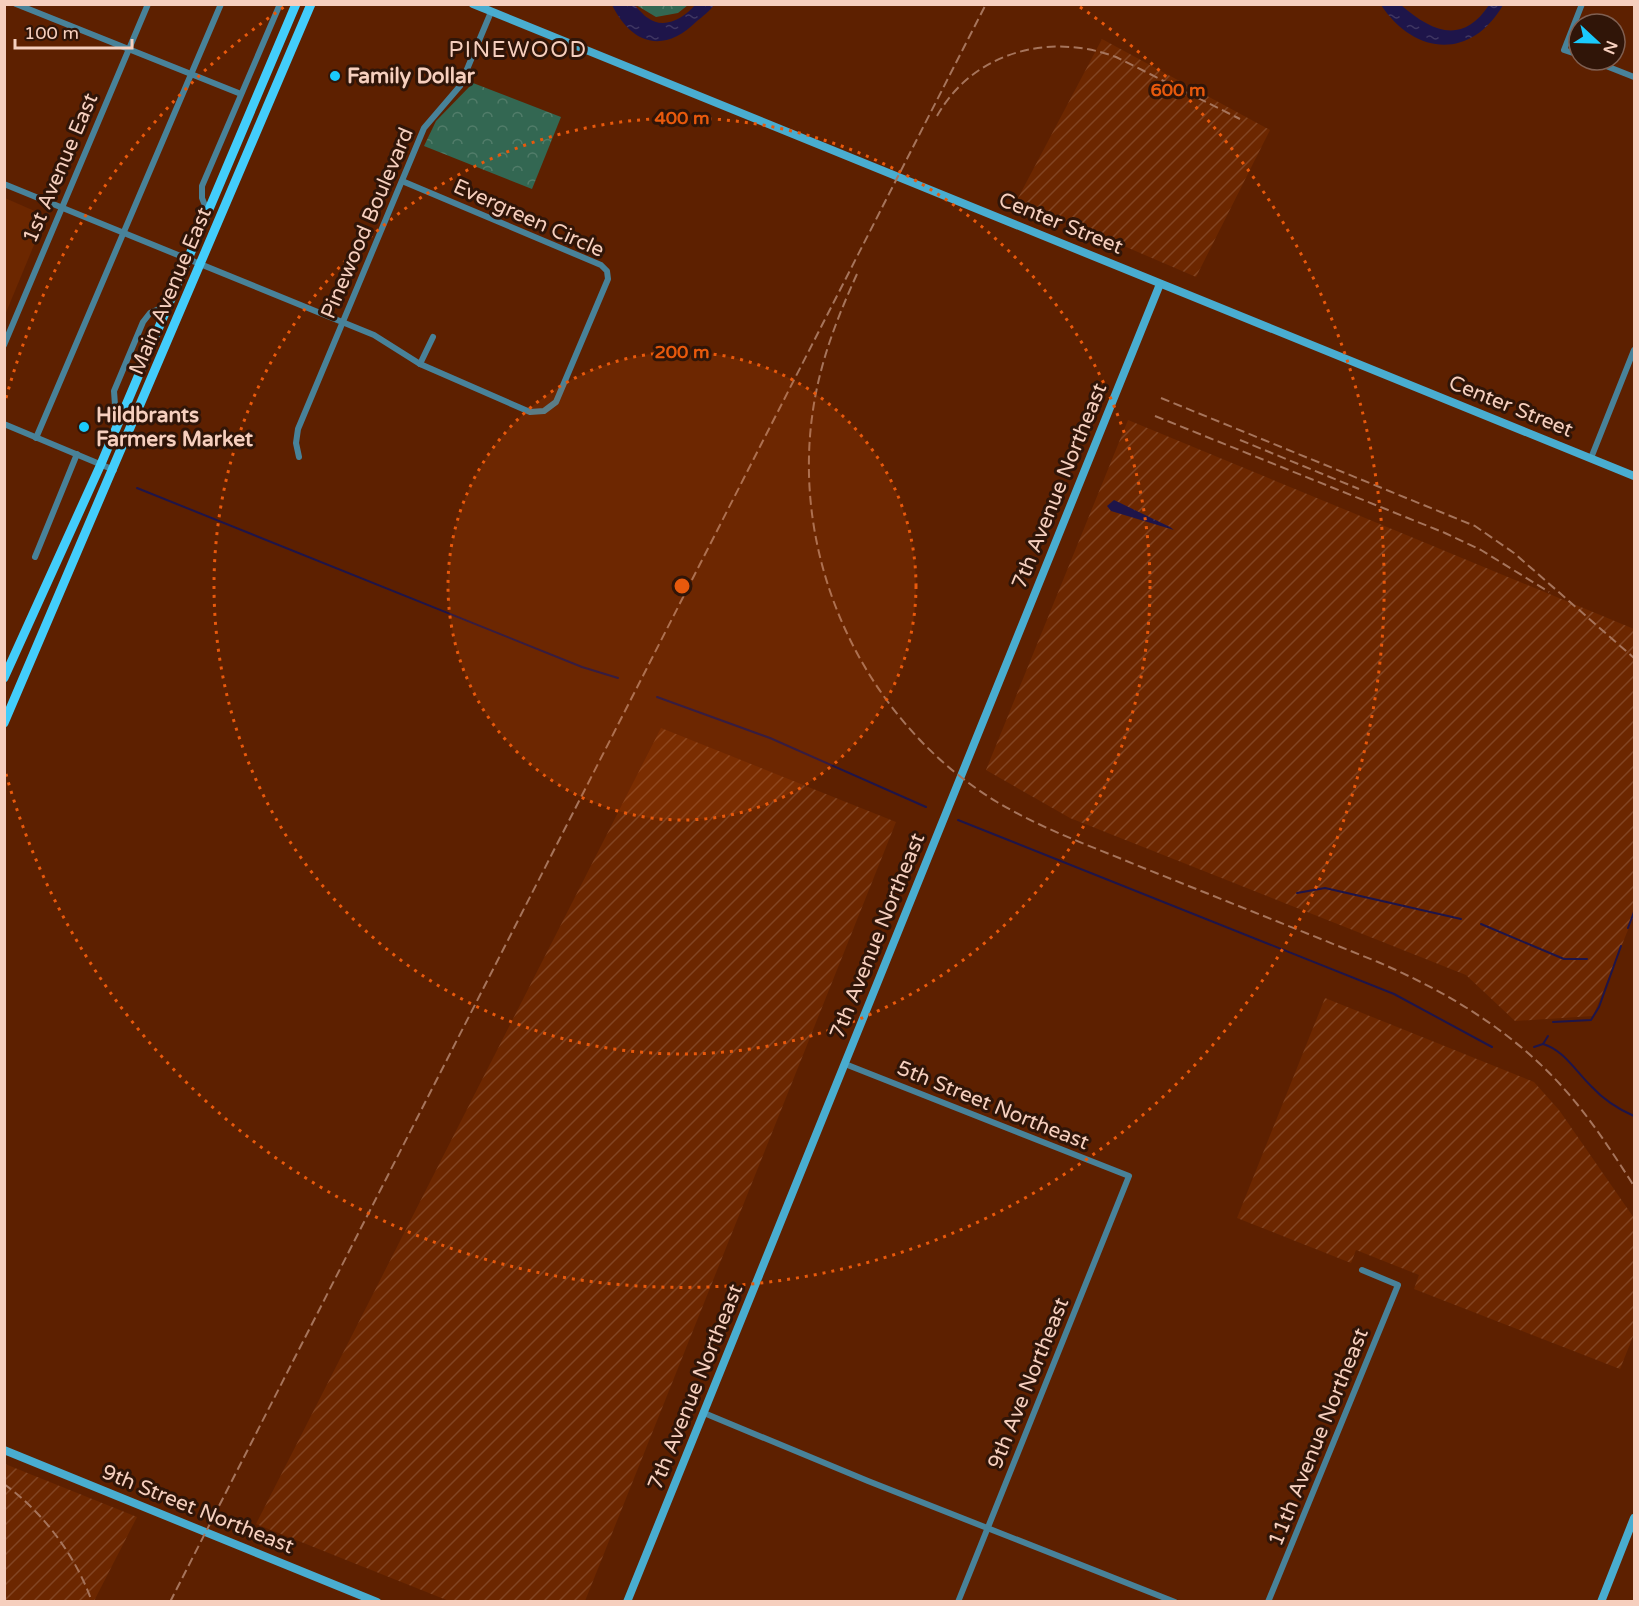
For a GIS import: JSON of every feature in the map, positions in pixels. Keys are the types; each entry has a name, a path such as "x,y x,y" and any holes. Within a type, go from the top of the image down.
{"main road":[{"name":"Main Avenue East","path":"4,678 122,415 296,4"},
{"name":"Main Avenue East","path":"4,723 114,470 311,4"}],"street":[{"path":"16,4 241,94"},
{"name":"1st Avenue East","path":"4,345 148,4"},
{"path":"36,438 221,4"},
{"path":"208,213 202,198 202,186 280,4"},
{"name":"Center Street","path":"473,4 1635,476"},
{"name":"Pinewood Boulevard","path":"299,457 296,443 298,429 424,128 460,86 491,12"},
{"name":"Evergreen Circle","path":"4,184 374,335 420,364 530,412 544,411 556,402 608,279 607,271 601,265 402,181"},
{"name":"7th Avenue Northeast","path":"627,1602 1160,284"},
{"path":"122,415 113,397 126,361 143,322 150,313 169,304"},
{"path":"420,364 433,337"},
{"path":"1591,458 1635,350"},
{"path":"4,424 114,470"},
{"path":"35,557 77,454"},
{"name":"5th Street Northeast","path":"845,1064 1129,1176"},
{"name":"9th Ave Northeast","path":"958,1602 1129,1176"},
{"name":"11th Avenue Northeast","path":"1268,1602 1398,1285 1362,1270"},
{"path":"704,1413 818,1458 868,1481 1174,1602"},
{"name":"9th Street Northeast","path":"4,1450 377,1602"},
{"path":"1601,1602 1635,1518"}],"shaded area":[{"path":"1102,39 1270,130 1196,277 1017,200"},
{"path":"5,198 46,216 5,315"},
{"path":"1128,420 1634,629 1634,915 1593,1016 1515,1021 1466,975 1070,818 986,770"},
{"path":"661,728 896,822 585,1601 449,1601 256,1524"},
{"path":"1325,998 1534,1082 1559,1110 1634,1218 1634,1334 1620,1369 1414,1289 1419,1275 1356,1250 1351,1263 1237,1218"},
{"path":"5,1464 137,1517 94,1601 5,1601"}],"green space":[{"path":"636,5 688,5 678,13 656,17"},
{"path":"473,83 561,117 532,189 424,146 436,121"}],"water":[{"path":"612,5 634,5 648,18 667,23 680,18 695,5 714,5 685,31 673,38 661,41 639,36 629,29"},
{"path":"1381,5 1401,5 1435,27 1457,30 1479,18 1489,5 1503,5 1490,23 1475,35 1459,43 1443,45 1426,42 1410,34 1395,22"},
{"path":"1114,500 1174,530 1111,511 1107,506"}],"waterway":[{"path":"137,488 582,667 618,678"},
{"path":"657,697 770,738 926,807"},
{"path":"958,820 1394,994 1492,1047"},
{"path":"1297,893 1325,888 1461,919"},
{"path":"1628,928 1634,912"},
{"path":"1481,924 1564,959 1587,959"},
{"path":"1553,1022 1591,1020 1599,1007 1621,946"},
{"path":"1543,1044 1548,1036"},
{"path":"1534,1047 1543,1044 1557,1051 1601,1096 1634,1116"}],"railway":[{"path":"170,1602 986,4"},
{"path":"937,116 952,94 971,76 992,63 1015,53 1039,48 1065,47 1091,50 1116,57 1240,119"},
{"path":"857,274 830,340 816,392 809,467 813,524 826,580 847,633 875,683 909,728 950,768 997,802 1033,821 1089,846 1378,962 1460,1004 1511,1039 1556,1080 1592,1124 1634,1186"},
{"path":"1161,398 1475,526 1514,553 1634,658"},
{"path":"1155,416 1445,533 1481,550 1549,592"},
{"path":"1240,440 1359,489"},
{"path":"4,1484 32,1508 57,1536 77,1568 92,1602"}],"place":[{"name":"Family Dollar","path":"335,76"},
{"name":"Hildbrants Farmers Market","path":"84,427"}],"district":[{"name":"PINEWOOD","path":"518,49"}]}
